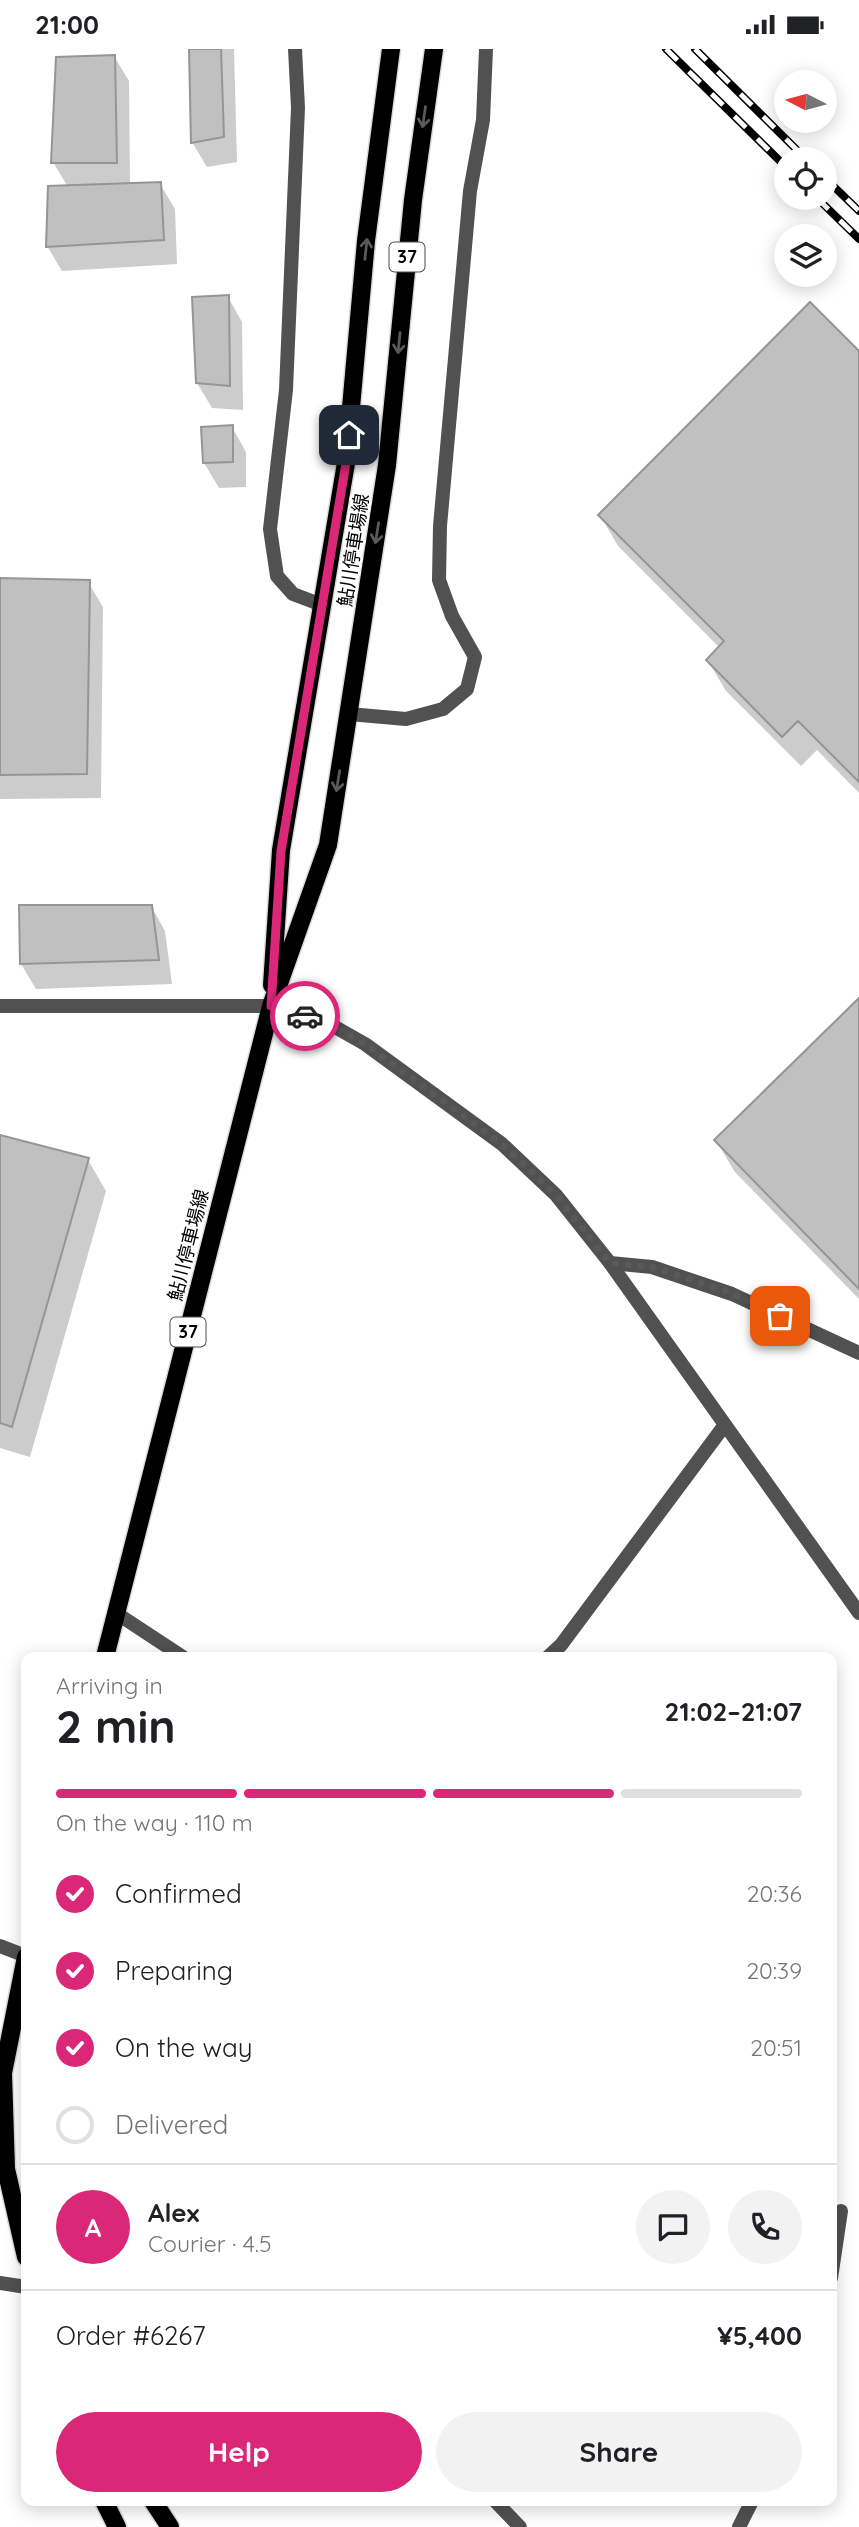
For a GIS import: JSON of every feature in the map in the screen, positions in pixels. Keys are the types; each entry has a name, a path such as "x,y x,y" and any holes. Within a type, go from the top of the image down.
{"main road":[{"name":"鮎川停車場線","path":"271,1006 281,851 346,463 366,241 391,49"},
{"name":"鮎川停車場線","path":"106,1652 271,1006 328,845 387,465 413,200 434,49"},
{"path":"21,2005 3,2073 6,2169 21,2235"},
{"path":"106,2506 117,2527"},
{"path":"156,2506 170,2527"}],"street":[{"path":"295,49 298,108 286,390 270,529 277,576 293,594 322,605"},
{"path":"349,714 406,719 443,709 467,689 475,657 452,616 439,580 440,526 470,191 483,120 486,49"},
{"path":"0,1006 271,1006 328,1023 365,1044 502,1144 556,1195 610,1263 859,1613"},
{"path":"610,1263 652,1267 732,1293 859,1353"},
{"path":"553,1652 724,1426"},
{"path":"116,1613 175,1652"},
{"path":"0,1946 21,1955"},
{"path":"837,2215 841,2211 837,2238"},
{"path":"0,2283 21,2286"},
{"path":"500,2506 520,2527"},
{"path":"739,2527 750,2506"}],"building":[{"path":"189,49 221,49 224,137 191,143"},
{"path":"115,55 117,163 51,163 56,57"},
{"path":"161,182 164,240 46,247 48,186"},
{"path":"229,295 230,386 196,383 192,297"},
{"path":"810,302 859,351 859,782 798,721 782,737 706,660 724,641 598,515"},
{"path":"233,425 233,462 203,463 201,427"},
{"path":"0,578 90,580 87,774 0,775"},
{"path":"19,905 152,905 159,960 20,964"},
{"path":"859,998 859,1289 714,1140"},
{"path":"0,1135 89,1158 12,1427 0,1423"}],"railway":[{"path":"666,49 774,155"},
{"path":"695,49 794,147"},
{"path":"837,190 859,211"},
{"path":"829,210 859,239"}],"way so far":[{"path":"305,1016 328,1023 365,1044 502,1144 556,1195 610,1263 652,1267 732,1293 780,1316"}],"route":[{"path":"305,1016 271,1006 281,851 349,435"}]}
